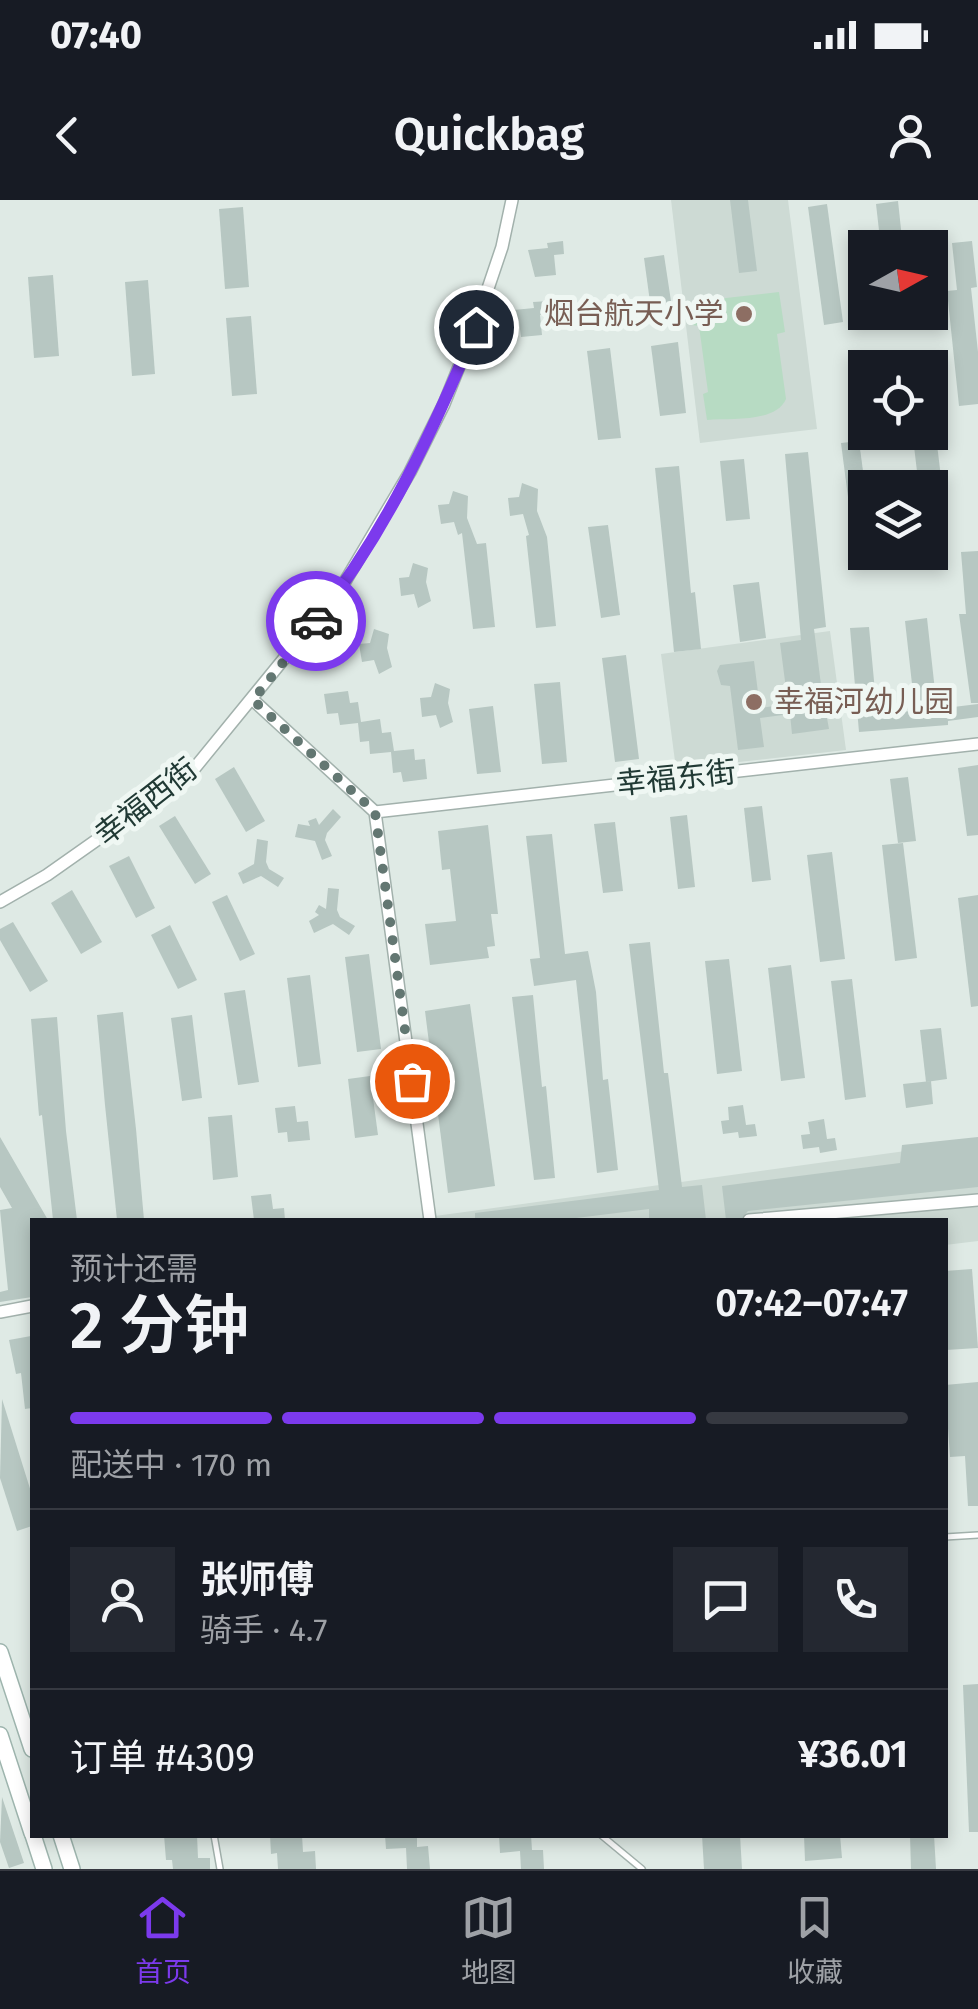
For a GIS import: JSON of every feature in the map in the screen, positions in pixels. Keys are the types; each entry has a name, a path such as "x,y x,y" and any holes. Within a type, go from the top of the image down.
{"main road":[{"path":"0,1652 30,1743"},
{"path":"0,1735 28,1801"},
{"path":"34,1838 44,1869"},
{"path":"62,1838 72,1869"}],"street":[{"name":"幸福西街","path":"0,902 47,876 189,775 340,590 410,472 444,404 476,327 502,247 512,200"},
{"path":"253,700 375,812 430,1218"},
{"name":"幸福东街","path":"375,812 978,744"},
{"path":"771,1218 978,1200"},
{"path":"0,1312 30,1306"}],"lane":[{"path":"948,1537 978,1534"},
{"path":"215,1838 220,1869"},
{"path":"605,1838 642,1869"}],"shaded area":[{"name":"烟台航天小学","path":"671,200 788,200 817,429 700,443"},
{"name":"幸福河幼儿园","path":"830,631 846,750 676,769 661,654"},
{"path":"978,1141 978,1241 948,1245 948,1218 420,1218"}],"green space":[{"path":"779,292 785,332 777,334 786,399 781,407 763,416 707,420 703,394 708,392 699,326 692,325 690,308 726,298"}],"building":[{"path":"730,200 748,200 757,271 739,273"},
{"path":"898,201 901,230 879,230 876,204"},
{"path":"827,204 843,322 824,325 808,207"},
{"path":"243,207 249,287 225,289 219,209"},
{"path":"563,241 564,254 554,255 556,275 535,277 528,250 548,248 547,243"},
{"path":"972,241 977,287 971,288 978,352 978,404 959,406 948,301 948,291 957,290 952,243"},
{"path":"664,255 674,321 653,324 644,258"},
{"path":"53,275 59,356 34,358 28,277"},
{"path":"148,280 155,374 132,376 125,282"},
{"path":"549,301 551,314 540,315 542,335 521,337 514,310 534,308 533,302"},
{"path":"251,316 257,394 232,396 226,318"},
{"path":"678,342 686,413 660,416 651,346"},
{"path":"610,348 621,438 598,440 587,351"},
{"path":"848,442 848,450 860,450 863,470 848,470 848,497 841,443"},
{"path":"914,450 938,450 940,470 917,470"},
{"path":"808,452 826,627 814,629 821,685 814,686 818,717 827,718 829,729 792,734 790,714 760,718 764,747 738,750 730,686 721,685 717,671 720,665 754,661 760,708 788,704 780,643 801,640 785,454"},
{"path":"744,459 750,519 726,521 720,461"},
{"path":"679,466 691,593 695,592 701,649 674,652 655,468"},
{"path":"522,483 538,489 537,511 547,537 556,626 536,628 526,536 529,535 523,514 510,516 508,498 519,497"},
{"path":"453,491 468,496 467,518 477,544 486,543 495,627 473,629 462,533 458,535 454,522 441,524 438,505 449,504"},
{"path":"608,525 620,615 601,618 588,527"},
{"path":"978,551 978,703 971,703 959,614 966,614 961,552"},
{"path":"413,563 428,568 426,582 431,601 418,608 414,594 401,596 399,578 409,577"},
{"path":"759,582 766,638 740,642 733,585"},
{"path":"927,618 937,709 978,704 978,717 948,721 948,725 859,732 850,628 869,627 877,713 915,711 905,621"},
{"path":"374,629 389,634 387,648 392,667 379,674 374,660 362,662 359,644 370,643"},
{"path":"626,655 639,759 615,762 602,658"},
{"path":"560,682 567,762 542,764 534,684"},
{"path":"435,683 450,689 448,703 453,722 440,728 436,715 422,717 420,698 431,697"},
{"path":"348,691 350,703 358,702 361,722 380,719 382,733 391,732 394,751 414,749 415,760 425,759 427,779 403,782 401,772 393,773 391,752 370,754 369,741 360,742 358,723 340,725 338,713 327,714 324,694"},
{"path":"493,706 501,772 477,774 469,709"},
{"path":"978,765 978,835 967,836 958,768"},
{"path":"234,767 265,821 246,832 215,779"},
{"path":"908,777 916,841 898,843 890,779"},
{"path":"762,806 771,880 752,882 744,808"},
{"path":"333,809 341,817 325,840 332,856 322,860 315,841 295,837 298,824 310,826 308,821 316,818 319,825"},
{"path":"687,815 695,887 678,889 670,817"},
{"path":"175,816 211,874 195,884 159,826"},
{"path":"615,822 623,891 603,893 594,824"},
{"path":"488,825 498,914 491,914 495,946 487,947 489,958 430,965 425,924 456,921 450,869 442,870 438,831"},
{"path":"552,834 565,954 588,951 618,1170 597,1173 576,980 534,986 530,959 540,958 526,836"},
{"path":"257,839 268,841 269,869 284,878 278,887 261,876 243,884 238,873 254,864"},
{"path":"903,843 917,958 895,961 882,845"},
{"path":"832,852 845,959 820,962 807,855"},
{"path":"129,856 155,908 136,918 109,866"},
{"path":"328,888 339,889 340,917 355,926 349,935 333,924 314,933 309,921 319,915 315,912 319,905 326,909"},
{"path":"72,890 102,942 81,954 51,903"},
{"path":"227,895 255,954 240,961 212,902"},
{"path":"978,895 978,1006 971,1007 958,898"},
{"path":"13,922 48,981 30,992 0,940 0,929"},
{"path":"170,925 197,980 178,989 151,935"},
{"path":"650,942 664,1073 668,1073 682,1187 702,1185 706,1218 649,1218 649,1209 576,1218 475,1218 475,1213 659,1190 629,944"},
{"path":"369,954 381,1049 357,1052 345,957"},
{"path":"729,959 742,1071 717,1074 705,961"},
{"path":"791,965 805,1078 781,1081 768,968"},
{"path":"310,975 321,1064 298,1067 287,978"},
{"path":"852,979 866,1097 845,1100 831,981"},
{"path":"245,990 259,1082 238,1085 224,993"},
{"path":"533,995 555,1178 534,1180 512,997"},
{"path":"470,1004 495,1186 448,1193 425,1011"},
{"path":"123,1012 144,1218 117,1218 97,1015"},
{"path":"192,1015 202,1098 182,1101 171,1018"},
{"path":"57,1017 77,1218 53,1218 31,1019"},
{"path":"941,1028 947,1079 926,1082 920,1030"},
{"path":"370,1076 378,1135 355,1138 348,1079"},
{"path":"931,1081 933,1104 906,1108 903,1084"},
{"path":"743,1105 746,1125 755,1124 757,1136 739,1138 738,1132 723,1134 721,1121 729,1120 728,1107"},
{"path":"295,1106 297,1122 308,1121 310,1140 288,1142 287,1132 278,1133 275,1108"},
{"path":"232,1115 238,1177 213,1180 208,1117"},
{"path":"824,1119 827,1139 835,1138 837,1150 820,1153 819,1147 803,1149 801,1135 810,1134 808,1122"},
{"path":"0,1137 47,1218 30,1218 30,1297 0,1302 0,1292 8,1290 0,1210 12,1208 0,1187"},
{"path":"978,1137 978,1187 748,1211 742,1218 726,1218 722,1186 900,1163 902,1145"},
{"path":"271,1194 273,1209 284,1208 285,1218 254,1218 251,1196"},
{"path":"972,1269 978,1348 948,1350 948,1271"},
{"path":"30,1336 30,1408 25,1409 21,1373 16,1374 9,1340"},
{"path":"978,1382 978,1506 968,1506 965,1456 950,1457 948,1385"},
{"path":"2,1399 30,1489 30,1527 17,1531 0,1478"},
{"path":"978,1684 978,1832 969,1832 963,1685"},
{"path":"2,1797 24,1863 9,1868 0,1842"},
{"path":"164,1838 197,1838 198,1858 210,1858 210,1869 173,1869 172,1860 166,1860"},
{"path":"270,1838 302,1838 303,1852 315,1851 316,1869 278,1869 277,1853 271,1854"},
{"path":"385,1838 417,1838 417,1847 428,1846 430,1869 407,1869 406,1848 386,1849"},
{"path":"499,1838 531,1838 532,1850 543,1850 544,1869 521,1869 520,1851 500,1853"},
{"path":"702,1838 740,1838 742,1869 704,1869"},
{"path":"804,1838 840,1838 842,1858 805,1861"},
{"path":"910,1838 934,1838 936,1869 911,1869"}],"way so far":[{"path":"316,621 253,700 375,812 412,1081"}],"place":[{"name":"烟台航天小学","path":"744,314"},
{"name":"幸福河幼儿园","path":"754,702"}],"route":[{"path":"316,621 340,590 410,472 476,327"}]}
